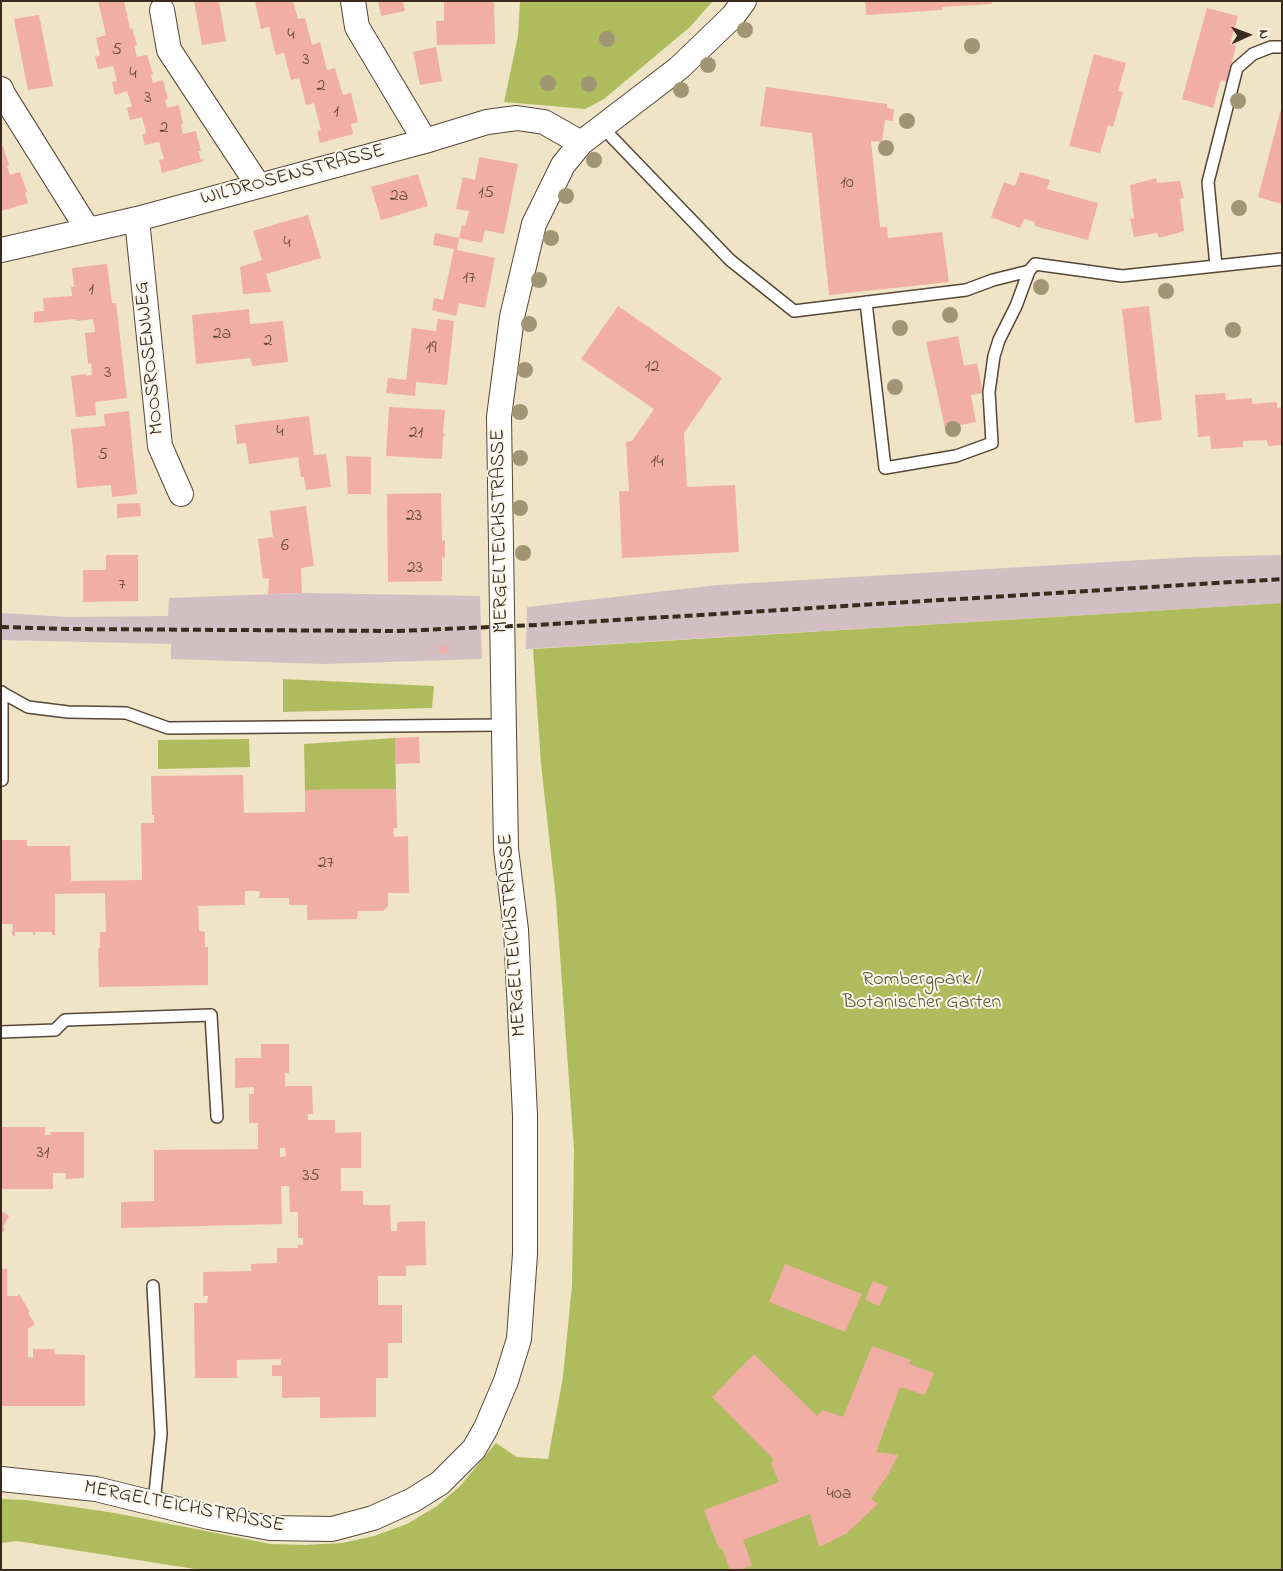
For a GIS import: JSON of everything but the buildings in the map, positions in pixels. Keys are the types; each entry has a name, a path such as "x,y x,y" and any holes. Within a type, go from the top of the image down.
{"street":[{"path":"353,1 357,27 425,141"},
{"name":"MERGELTEICHSTRASSE","path":"1,1479 96,1489 209,1516 270,1528 332,1529 373,1518 413,1500 440,1483 474,1449 486,1428 506,1381 519,1338 525,1254 525,1115 516,930 506,849 503,725 499,417 511,326 534,224 562,165 581,142 679,68 733,16 744,1"},
{"path":"162,10 169,50 258,185"},
{"path":"1,89 88,230"},
{"name":"WILDROSENSTRASSE","path":"1,250 137,218 425,141 486,122 517,118 544,122 581,142"},
{"name":"MOOSROSENWEG","path":"137,218 160,446 181,494"}],"lane":[{"path":"1216,266 1208,182 1237,68 1253,54 1271,47 1282,47"},
{"path":"602,127 730,260 794,311 966,290 993,280 1029,271"},
{"path":"866,302 885,468 956,456 992,443 989,392 994,356 1029,271 1035,264 1122,276 1282,259"},
{"path":"2,780 1,692 28,707 68,712 126,713 168,728 503,725"},
{"path":"1,1032 55,1030 65,1020 211,1014 217,1117"},
{"path":"153,1286 161,1434 154,1503"}],"shaded area":[{"path":"1282,555 1282,603 526,649 527,607 718,585 1193,557"},
{"path":"302,593 480,596 482,659 324,664 171,659 171,644 1,640 1,613 67,617 168,616 169,598"}],"green space":[{"path":"520,1 713,1 690,27 604,99 585,109 504,102 518,36"},
{"name":"Rombergpark / Botanischer Garten","path":"1282,603 1282,1570 201,1570 17,1541 1,1543 1,1499 26,1500 115,1513 271,1544 342,1543 374,1536 407,1524 437,1506 460,1486 496,1443 517,1457 548,1459 563,1377 572,1285 574,1150 556,900 541,764 533,649"},
{"path":"283,679 434,686 432,708 283,712"},
{"path":"395,738 396,789 305,790 304,744"},
{"path":"249,739 250,767 158,769 158,740"}],"railway":[{"path":"1,627 397,631 537,625 1282,579"}]}
